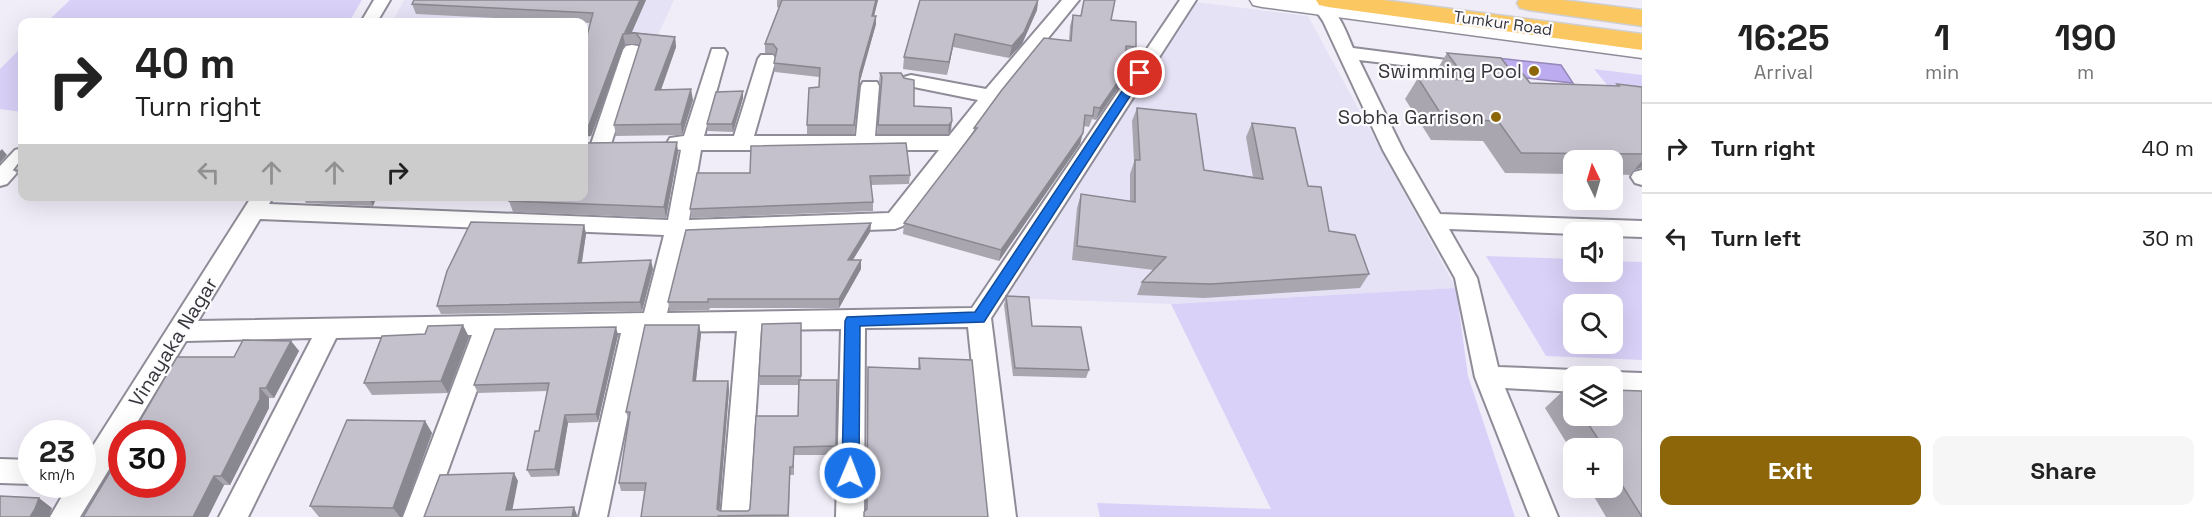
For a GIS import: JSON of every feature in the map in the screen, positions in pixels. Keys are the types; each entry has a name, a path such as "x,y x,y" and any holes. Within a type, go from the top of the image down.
{"highway":[{"path":"1415,0 1642,30"},
{"path":"1503,0 1642,18"},
{"path":"1594,0 1642,6"},
{"name":"Tumkur Road","path":"1325,4 1642,42"}],"street":[{"path":"371,18 382,0"},
{"path":"258,204 677,228 895,221 990,96 1071,0"},
{"path":"1002,517 979,318 1188,0"},
{"path":"1262,0 1325,4 1642,50"},
{"path":"1325,4 1393,150 1466,278 1488,377 1544,517"},
{"path":"624,144 592,144 632,50"},
{"path":"593,517 644,323 677,228 692,143 718,53"},
{"path":"1347,53 1484,69"},
{"path":"742,143 767,59"},
{"path":"910,81 990,96"},
{"path":"865,142 870,86"},
{"path":"658,144 953,143"},
{"path":"0,179 18,159"},
{"name":"Vinayaka Nagar","path":"96,461 181,331 258,204"},
{"path":"1433,221 1642,229"},
{"path":"181,331 979,318"},
{"path":"735,517 750,321"},
{"path":"850,517 853,321"},
{"path":"417,517 488,326"},
{"path":"233,517 329,328"},
{"path":"1488,377 1563,380"},
{"path":"1623,383 1642,384"},
{"path":"0,471 18,472"},
{"name":"Vinayaka Nagar","path":"64,517 74,498"}],"shaded area":[{"path":"70,0 362,0 351,18 51,18"},
{"path":"404,0 674,0 657,37 588,32 588,18 395,18"},
{"path":"1195,2 1308,16 1456,288 1171,304 1007,298"},
{"path":"18,51 18,111 0,109 0,69"},
{"name":"Swimming Pool","path":"1497,58 1561,65 1573,83 1507,76"},
{"path":"1594,69 1642,75 1642,95 1611,90"},
{"path":"1486,256 1563,259 1563,282 1623,282 1623,261 1642,262 1642,360 1546,356"},
{"path":"1456,288 1468,376 1515,517 1100,517 1097,503 1271,509 1171,304"}],"building":[{"path":"414,0 640,0 625,32 635,33 623,34 588,125 588,32 593,13 412,4"},
{"path":"782,0 876,0 872,16 876,16 860,72 854,125 807,125 809,88 819,87 820,68 774,63 777,49 773,44 765,44"},
{"path":"920,0 1038,0 1024,32 1012,46 955,34 949,62 904,57"},
{"path":"1084,0 1115,0 1111,20 1136,22 1136,47 1126,46 1126,70 1100,108 1094,107 1093,116 1085,115 1083,133 1001,250 904,223 977,128 974,128 1001,91 1044,38 1071,41 1073,15 1081,16"},
{"path":"636,33 675,37 655,90 691,89 681,124 614,125 641,40"},
{"path":"1447,53 1501,58 1511,71 1523,74 1530,83 1619,86 1617,84 1642,87 1642,154 1623,154 1623,150 1521,153 1498,121 1444,119 1418,78 1467,80"},
{"path":"880,73 901,73 904,78 914,80 914,106 951,108 952,121 949,125 878,125 882,77"},
{"path":"743,91 732,124 707,124 716,92"},
{"path":"1137,108 1196,114 1204,170 1263,179 1252,123 1295,128 1308,186 1321,187 1329,231 1355,235 1369,274 1211,284 1142,282 1166,257 1077,246 1081,194 1135,202 1135,160 1140,160"},
{"path":"677,142 664,207 509,201 588,201 588,143"},
{"path":"906,143 910,175 870,176 873,202 690,209 697,173 750,173 751,146"},
{"path":"471,222 584,225 578,263 651,260 640,302 437,306 447,271"},
{"path":"871,223 848,260 861,260 839,299 708,299 708,302 668,302 686,230"},
{"path":"1006,296 1029,297 1032,326 1081,327 1089,370 1015,368"},
{"path":"801,323 801,376 759,376 762,324"},
{"path":"463,325 441,381 364,383 382,336 425,334 428,326"},
{"path":"645,325 699,325 693,381 728,381 717,509 720,511 748,511 750,509 756,416 798,416 799,380 837,380 836,446 794,447 793,467 790,467 788,515 641,517 646,483 619,483 630,412 626,412"},
{"path":"616,327 596,414 565,415 555,469 527,470 535,431 539,431 549,383 474,385 495,329"},
{"path":"243,340 291,341 266,388 260,388 260,399 221,476 214,476 193,517 83,517 108,475 108,498 186,498 186,420 140,420 177,357 234,357"},
{"path":"919,358 972,360 988,517 864,517 867,509 868,367 920,369"},
{"path":"1623,390 1642,391 1642,517 1623,487 1623,438 1597,438 1590,426 1623,426"},
{"path":"347,420 425,421 393,508 310,506"},
{"path":"514,473 506,510 574,507 572,517 424,517 440,475"},
{"path":"0,496 39,498 30,517 0,517"}],"place":[{"name":"Swimming Pool","path":"1534,71"},
{"name":"Sobha Garrison","path":"1496,117"}],"route":[{"path":"850,473 853,321 979,318 1140,73"}]}
